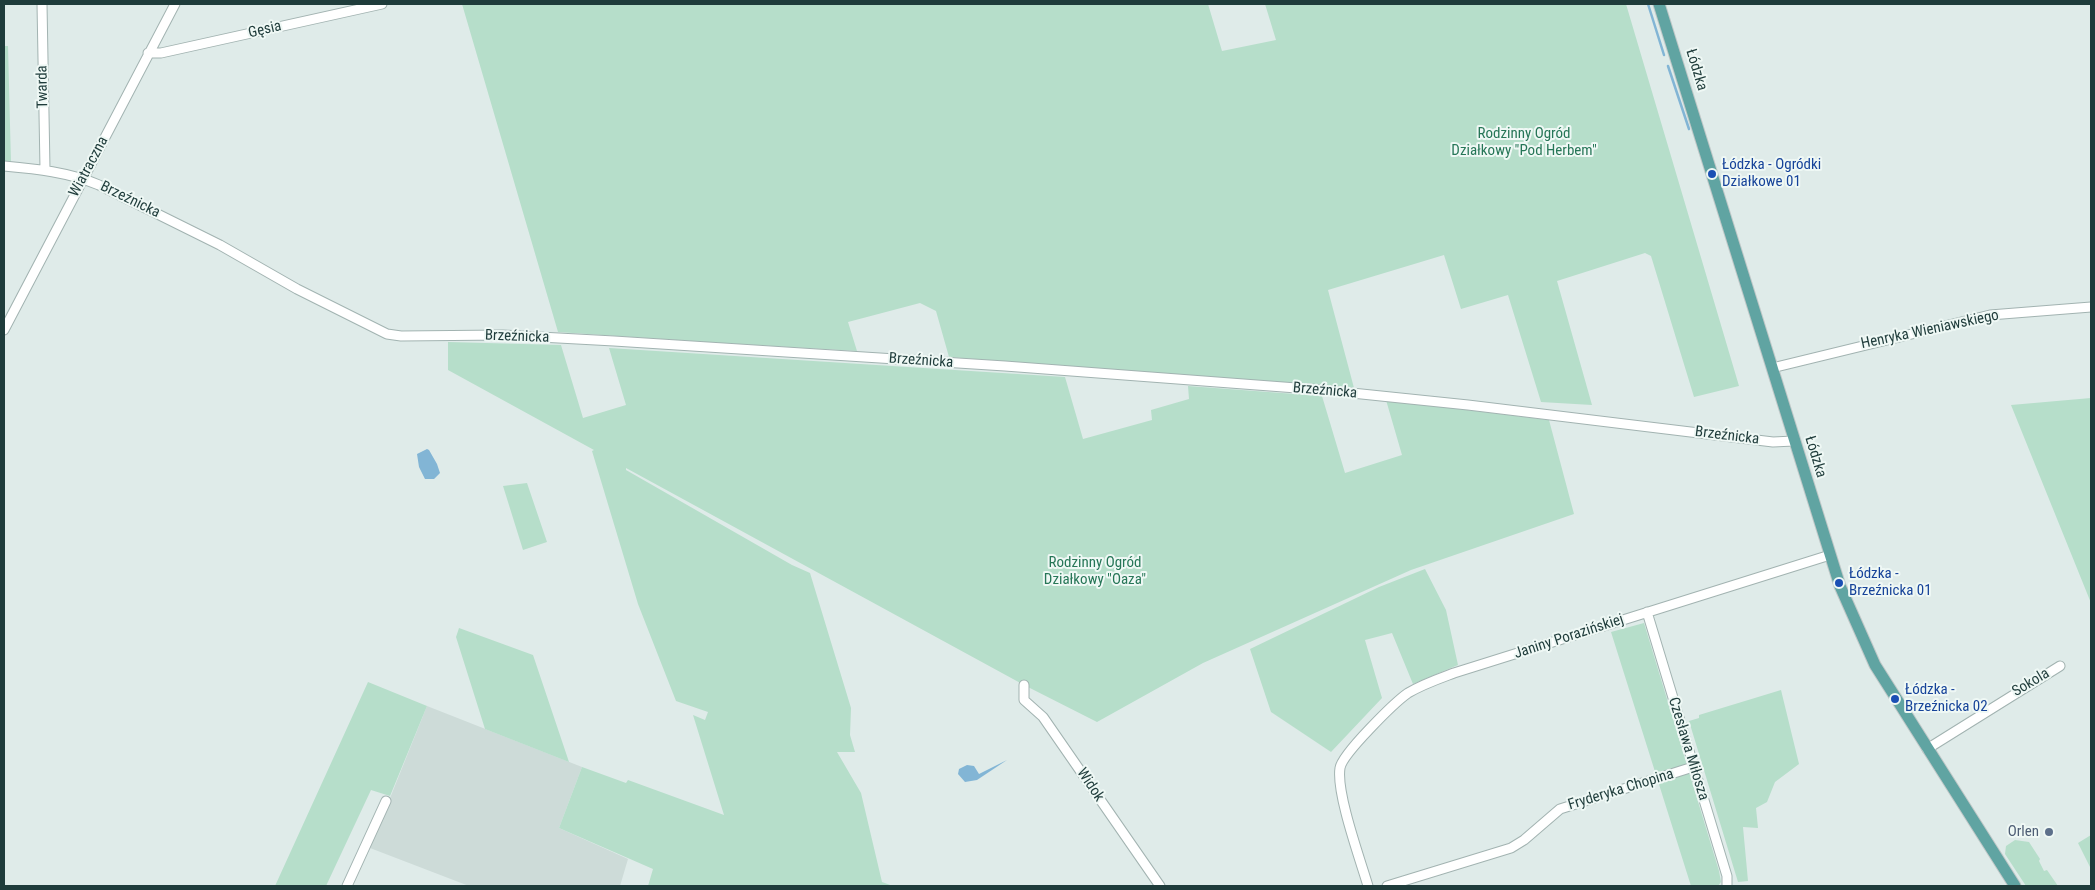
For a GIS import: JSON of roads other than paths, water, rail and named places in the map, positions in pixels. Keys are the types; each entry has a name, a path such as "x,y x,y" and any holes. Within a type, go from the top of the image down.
{"main road":[{"name":"Łódzka","path":"1659,4 1794,441 1847,604 1872,659 2015,886"}],"street":[{"name":"Twarda","path":"42,4 45,169"},
{"name":"Wiatraczna","path":"4,330 82,178 175,4"},
{"name":"Gęsia","path":"148,53 161,53 382,4"},
{"name":"Brzeźnicka","path":"4,166 45,169 82,178 220,245 297,289 387,334 401,336 504,336 614,341 1229,383 1397,397 1780,443 1794,441"},
{"name":"Henryka Wieniawskiego","path":"1772,368 1990,315 2091,307"},
{"name":"Janiny Porazińskiej","path":"1368,886 1342,794 1340,769 1347,754 1390,708 1419,687 1454,673 1830,555"},
{"name":"Czesława Miłosza","path":"1647,612 1727,876 1727,886"},
{"name":"Sokola","path":"1928,749 2060,666"},
{"name":"Widok","path":"1024,685 1024,700 1043,716 1160,886"},
{"name":"Fryderyka Chopina","path":"1387,886 1511,848 1524,840 1560,809 1693,767"},
{"path":"347,886 386,801"}],"water":[{"path":"427,449 437,464 440,473 434,479 425,479 419,467 417,454"},
{"path":"1007,760 977,780 965,782 958,774 959,769 967,765 974,766 979,774"}],"waterway":[{"path":"1648,4 1664,55"},
{"path":"1668,66 1689,129"}],"place":[{"name":"Łódzka - Ogródki Działkowe 01","path":"1712,174"},
{"name":"Łódzka - Brzeźnicka 01","path":"1839,583"},
{"name":"Łódzka - Brzeźnicka 02","path":"1895,699"},
{"name":"Orlen","path":"2049,832"}],"park label":[{"name":"Rodzinny Ogród Działkowy \"Pod Herbem\"","path":"1524,142"},
{"name":"Rodzinny Ogród Działkowy \"Oaza\"","path":"1095,572"}]}
